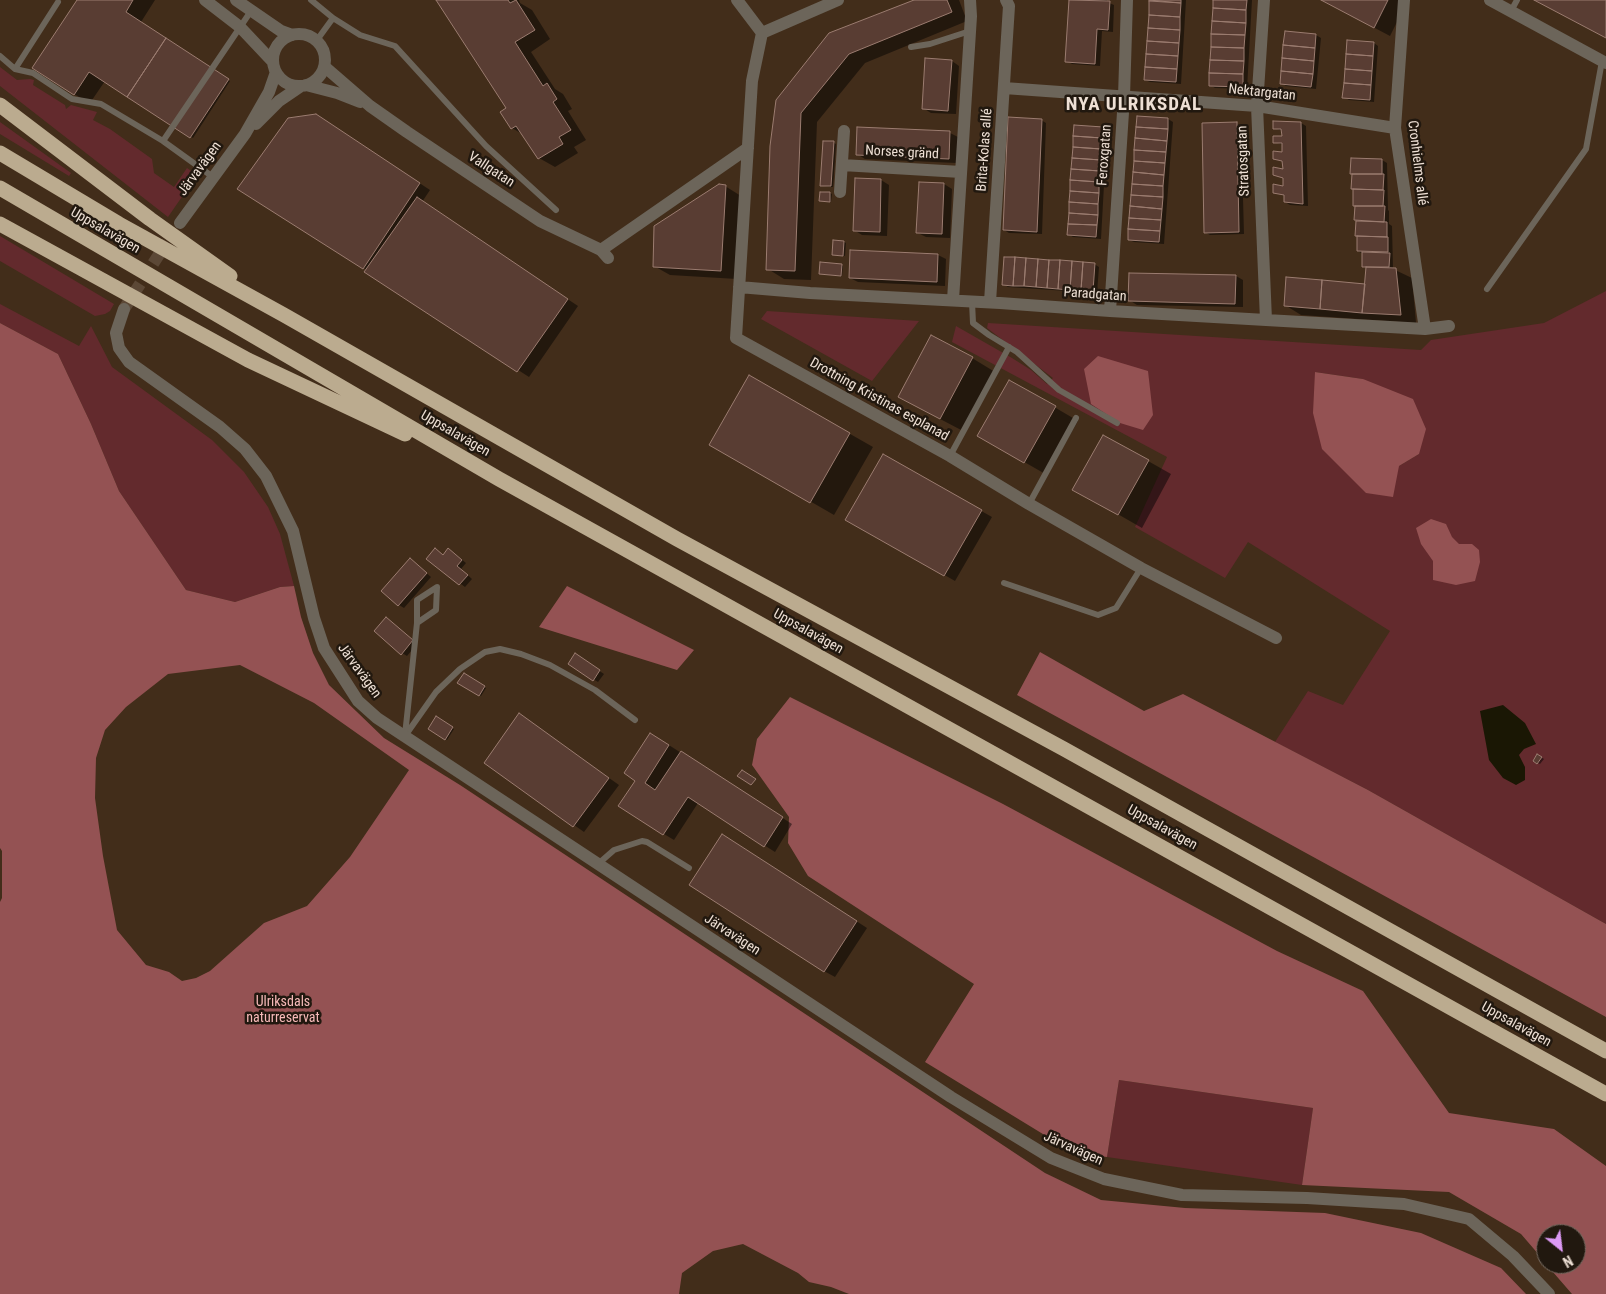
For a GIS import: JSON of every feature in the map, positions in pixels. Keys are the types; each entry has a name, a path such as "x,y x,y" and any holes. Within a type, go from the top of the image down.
{"highway":[{"path":"0,105 150,219 284,315"},
{"name":"Uppsalavägen","path":"0,152 119,224 284,315 677,539 1064,749 1606,1052"},
{"name":"Uppsalavägen","path":"0,188 499,479 1606,1094"},
{"path":"0,224 248,360 499,479"}],"street":[{"path":"205,0 240,27 283,80 292,85 304,86 315,81 325,67 326,56 317,40 309,35 300,33 284,39 278,45 274,54 274,67"},
{"path":"236,0 281,30 292,35"},
{"path":"737,0 762,33 838,0"},
{"name":"Brita-Kolas allé","path":"953,300 972,16 970,0"},
{"name":"Brita-Kolas allé","path":"990,302 1009,6 1006,0"},
{"name":"Feroxgatan","path":"1110,311 1124,96 1127,0"},
{"name":"Stratosgatan","path":"1264,0 1257,106 1266,320"},
{"name":"Cronhielms allé","path":"1404,0 1395,128 1425,329"},
{"path":"1491,0 1514,6 1604,62"},
{"name":"Drottning Kristinas esplanad","path":"762,33 752,81 736,338 950,456 1141,568 1276,638"},
{"name":"Järvavägen","path":"180,223 245,134 269,92 274,67"},
{"name":"Vallgatan","path":"325,67 370,106 406,132 540,221 605,254 748,148"},
{"name":"Järvavägen","path":"245,134 280,101 304,86"},
{"name":"Vallgatan","path":"304,86 337,93 370,106"},
{"name":"Nektargatan","path":"1004,88 1257,106 1395,128"},
{"path":"840,192 844,131"},
{"name":"Norses gränd","path":"842,165 961,172"},
{"name":"Paradgatan","path":"739,287 810,293 990,302 1110,311 1425,329 1449,326"},
{"name":"Järvavägen","path":"124,310 116,333 119,348 129,362 220,427 245,449 266,476 293,531 314,618 324,648 358,701 377,718 950,1097 1051,1158 1104,1179 1182,1196 1307,1198 1404,1204 1469,1219 1513,1256 1549,1294"}],"lane":[{"path":"311,0 333,18 360,35 395,46 486,146 556,210"},
{"path":"15,69 58,2"},
{"path":"163,141 251,11"},
{"path":"317,40 333,18"},
{"path":"911,47 930,44 970,31"},
{"path":"0,56 15,69 33,73 72,99 101,104 163,141 213,177"},
{"path":"1487,289 1586,150 1604,62"},
{"path":"972,302 973,323 1017,352 1059,390 1117,422"},
{"path":"950,456 1009,347"},
{"path":"1029,504 1076,418"},
{"path":"1004,583 1098,615 1116,608 1141,568"},
{"path":"404,736 417,623 417,600 437,587 436,610 417,623"},
{"path":"404,736 436,692 460,669 485,652 500,649 521,654 550,665 595,690 635,720"},
{"path":"598,864 614,850 642,841 647,842 688,868"}],"shaded area":[{"path":"0,67 17,80 34,80 33,85 65,105 66,109 71,105 97,112 93,120 110,129 152,159 154,173 174,187 187,168 197,175 168,217 0,86"},
{"path":"0,122 71,173 69,176 0,134"},
{"path":"0,236 114,304 110,311 95,316 0,261"},
{"path":"1606,291 1606,924 1368,790 1275,742 1308,691 1343,705 1390,631 1248,542 1225,578 1135,527 1167,457 952,342 956,326 1031,370 1047,384 1053,378 987,328 988,323 1421,350 1431,340 1544,323","holes":["1315,372 1363,379 1419,454 1399,466"]},
{"path":"0,304 79,346 91,326 112,367 212,440 244,472 268,507 280,534 294,586 280,587 235,602 186,590 119,491 91,424 58,354 0,323"},
{"path":"767,311 919,321 872,381 761,319"},
{"path":"1503,705 1525,723 1536,744 1524,749 1519,755 1525,767 1525,780 1516,785 1503,778 1489,760 1480,711"},
{"path":"1119,1080 1313,1108 1302,1185 1107,1157"}],"green space":[{"name":"Ulriksdals naturreservat","path":"0,323 58,354 91,424 119,491 186,590 235,602 280,587 294,586 301,617 313,653 329,685 384,738 460,785 1045,1173 1101,1200 1185,1208 1325,1213 1421,1233 1501,1268 1526,1294 849,1294 831,1287 809,1282 798,1273 743,1244 713,1251 682,1273 679,1294 0,1294 0,902 2,898 2,851 0,848","holes":["240,665 314,703 409,770 350,857 307,906 264,923 210,971 196,978 182,981 169,972 146,965 117,930 103,856 95,798 96,758 105,730 126,707 168,674"]},
{"path":"1098,356 1148,371 1153,415 1143,430 1120,423 1091,404 1084,369"},
{"path":"1315,372 1363,379 1413,399 1426,429 1419,454 1399,466 1393,497 1366,493 1322,449 1313,413"},
{"path":"1431,519 1446,524 1452,537 1459,544 1472,544 1479,550 1480,562 1475,581 1456,585 1433,580 1433,561 1421,544 1416,528"},
{"path":"567,586 694,650 677,670 539,627"},
{"path":"1040,652 1144,711 1183,694 1368,790 1606,924 1606,1017 1017,695"},
{"path":"790,697 1003,804 1277,951 1363,991 1449,1113 1554,1129 1606,1166 1606,1294 1572,1294 1555,1274 1586,1274 1586,1224 1536,1224 1536,1251 1521,1234 1449,1192 1302,1185 1313,1108 1119,1080 1107,1157 1074,1153 925,1062 974,984 808,876 788,843 789,817 752,765 757,739"}],"building":[{"path":"77,0 133,0 126,12 166,38 127,97 89,72 74,95 32,68"},
{"path":"436,0 508,0 510,3 516,0 535,30 515,42 543,86 547,83 557,99 553,102 571,130 559,137 563,144 538,159 516,126 511,129 500,112 506,108"},
{"path":"914,0 947,0 952,12 849,54 801,113 795,271 766,270 770,146 776,100 829,33"},
{"path":"1069,0 1110,1 1108,30 1097,29 1095,64 1065,62"},
{"path":"1149,0 1181,0 1181,3"},
{"path":"1213,0 1247,0 1246,10 1213,8"},
{"path":"1321,0 1388,0 1374,28"},
{"path":"1534,0 1606,0 1606,38"},
{"path":"1149,1 1181,3 1180,17 1149,15"},
{"path":"1213,8 1246,10 1246,23 1212,21"},
{"path":"1149,15 1180,17 1180,30 1148,28"},
{"path":"1212,21 1246,23 1245,35 1211,34"},
{"path":"1148,28 1180,30 1179,43 1147,41"},
{"path":"1285,31 1316,34 1315,48 1283,45"},
{"path":"1211,34 1245,35 1244,48 1211,47"},
{"path":"166,38 229,79 190,138 127,97"},
{"path":"1347,40 1374,42 1373,56 1346,54"},
{"path":"1147,41 1179,43 1178,56 1146,54"},
{"path":"1283,45 1315,48 1314,61 1282,58"},
{"path":"1211,47 1244,48 1244,61 1210,60"},
{"path":"1146,54 1178,56 1177,69 1145,67"},
{"path":"1346,54 1373,56 1372,71 1345,69"},
{"path":"925,58 952,60 948,111 922,109"},
{"path":"1282,58 1314,61 1313,74 1281,71"},
{"path":"1210,60 1244,61 1243,74 1209,73"},
{"path":"1145,67 1177,69 1176,82 1144,80"},
{"path":"1345,69 1372,71 1371,85 1344,83"},
{"path":"1281,71 1313,74 1311,87 1280,84"},
{"path":"1209,73 1243,74 1243,87 1209,86"},
{"path":"1344,83 1371,85 1370,100 1342,98"},
{"path":"316,114 420,183 363,269 237,189 288,118"},
{"path":"1137,116 1168,118 1168,129 1136,127"},
{"path":"1008,117 1042,119 1037,232 1003,230"},
{"path":"1273,121 1301,122 1303,204 1284,202 1284,195 1273,193 1273,184 1283,186 1283,178 1273,175 1273,167 1283,169 1282,161 1273,159 1273,151 1282,152 1282,143 1273,143 1273,136 1282,136 1281,129 1273,129"},
{"path":"1237,122 1239,232 1204,233 1202,123"},
{"path":"1074,125 1103,127 1102,138 1073,136"},
{"path":"857,127 950,131 949,159 856,155"},
{"path":"1136,127 1168,129 1167,141 1135,138"},
{"path":"1073,136 1102,138 1101,149 1073,147"},
{"path":"1135,138 1167,141 1166,152 1134,150"},
{"path":"823,141 834,141 831,186 820,186"},
{"path":"1073,147 1101,149 1101,160 1072,158"},
{"path":"1134,150 1166,152 1165,163 1134,161"},
{"path":"1072,158 1101,160 1100,171 1071,169"},
{"path":"1351,158 1382,159 1382,174 1350,174"},
{"path":"1134,161 1165,163 1164,175 1133,172"},
{"path":"1071,169 1100,171 1099,182 1070,180"},
{"path":"1133,172 1164,175 1163,186 1132,184"},
{"path":"1352,174 1384,174 1383,190 1351,189"},
{"path":"855,178 881,179 880,232 853,231"},
{"path":"1070,180 1099,182 1099,193 1070,191"},
{"path":"919,182 944,183 942,234 916,233"},
{"path":"719,184 726,185 721,271 653,267 654,226"},
{"path":"1132,184 1163,186 1163,197 1131,195"},
{"path":"1353,189 1384,190 1383,206 1353,206"},
{"path":"1070,191 1099,193 1098,204 1069,202"},
{"path":"820,192 830,192 830,202 819,201"},
{"path":"1131,195 1163,197 1162,209 1130,206"},
{"path":"417,197 568,299 517,372 364,272"},
{"path":"1069,202 1098,204 1098,215 1069,213"},
{"path":"1130,206 1162,209 1161,220 1129,218"},
{"path":"1355,206 1385,206 1384,222 1354,220"},
{"path":"1069,213 1098,215 1097,225 1068,224"},
{"path":"1129,218 1161,220 1160,231 1128,229"},
{"path":"1356,221 1387,222 1387,237 1355,236"},
{"path":"1068,224 1097,225 1096,237 1067,235"},
{"path":"1128,229 1160,231 1159,242 1128,240"},
{"path":"1357,236 1388,237 1388,252 1357,251"},
{"path":"833,240 844,241 843,256 832,255"},
{"path":"850,250 938,254 937,282 849,278"},
{"path":"1362,252 1390,253 1389,267 1362,267"},
{"path":"1004,257 1015,257 1013,286 1002,285"},
{"path":"1015,257 1026,258 1024,286 1013,286"},
{"path":"1026,258 1038,259 1036,287 1024,286"},
{"path":"1038,259 1049,260 1047,288 1036,287"},
{"path":"1049,260 1060,260 1058,289 1047,288"},
{"path":"1060,260 1072,261 1070,290 1058,289"},
{"path":"1072,261 1083,262 1081,290 1070,290"},
{"path":"820,262 842,264 841,276 819,274"},
{"path":"1083,262 1095,263 1093,291 1081,290"},
{"path":"1366,267 1396,268 1401,315 1362,313"},
{"path":"1129,273 1236,275 1235,304 1128,301"},
{"path":"1286,277 1322,280 1320,309 1284,306"},
{"path":"1322,280 1365,284 1362,313 1320,309"},
{"path":"931,335 973,357 940,419 898,397"},
{"path":"749,375 850,433 810,503 709,445"},
{"path":"1009,380 1056,406 1024,463 977,436"},
{"path":"1103,435 1149,460 1118,515 1072,490"},
{"path":"883,454 982,510 944,576 845,520"},
{"path":"435,548 443,555 448,548 462,560 457,566 468,575 459,585 426,559"},
{"path":"410,558 427,573 398,606 381,591"},
{"path":"386,617 413,640 401,655 374,631"},
{"path":"575,653 600,670 593,681 568,664"},
{"path":"464,673 485,686 479,696 457,683"},
{"path":"519,713 609,778 573,827 484,763"},
{"path":"436,716 453,727 445,740 428,729"},
{"path":"650,733 669,745 645,783 655,790 681,751 783,817 764,847 688,797 663,835 618,806 635,781 624,773"},
{"path":"1537,754 1542,757 1537,764 1533,761"},
{"path":"742,770 756,779 751,785 737,776"},
{"path":"722,834 857,921 824,972 689,885"}],"tunnel":[{"path":"124,309 167,242"}],"district":[{"name":"NYA ULRIKSDAL","path":"1134,105"}]}
